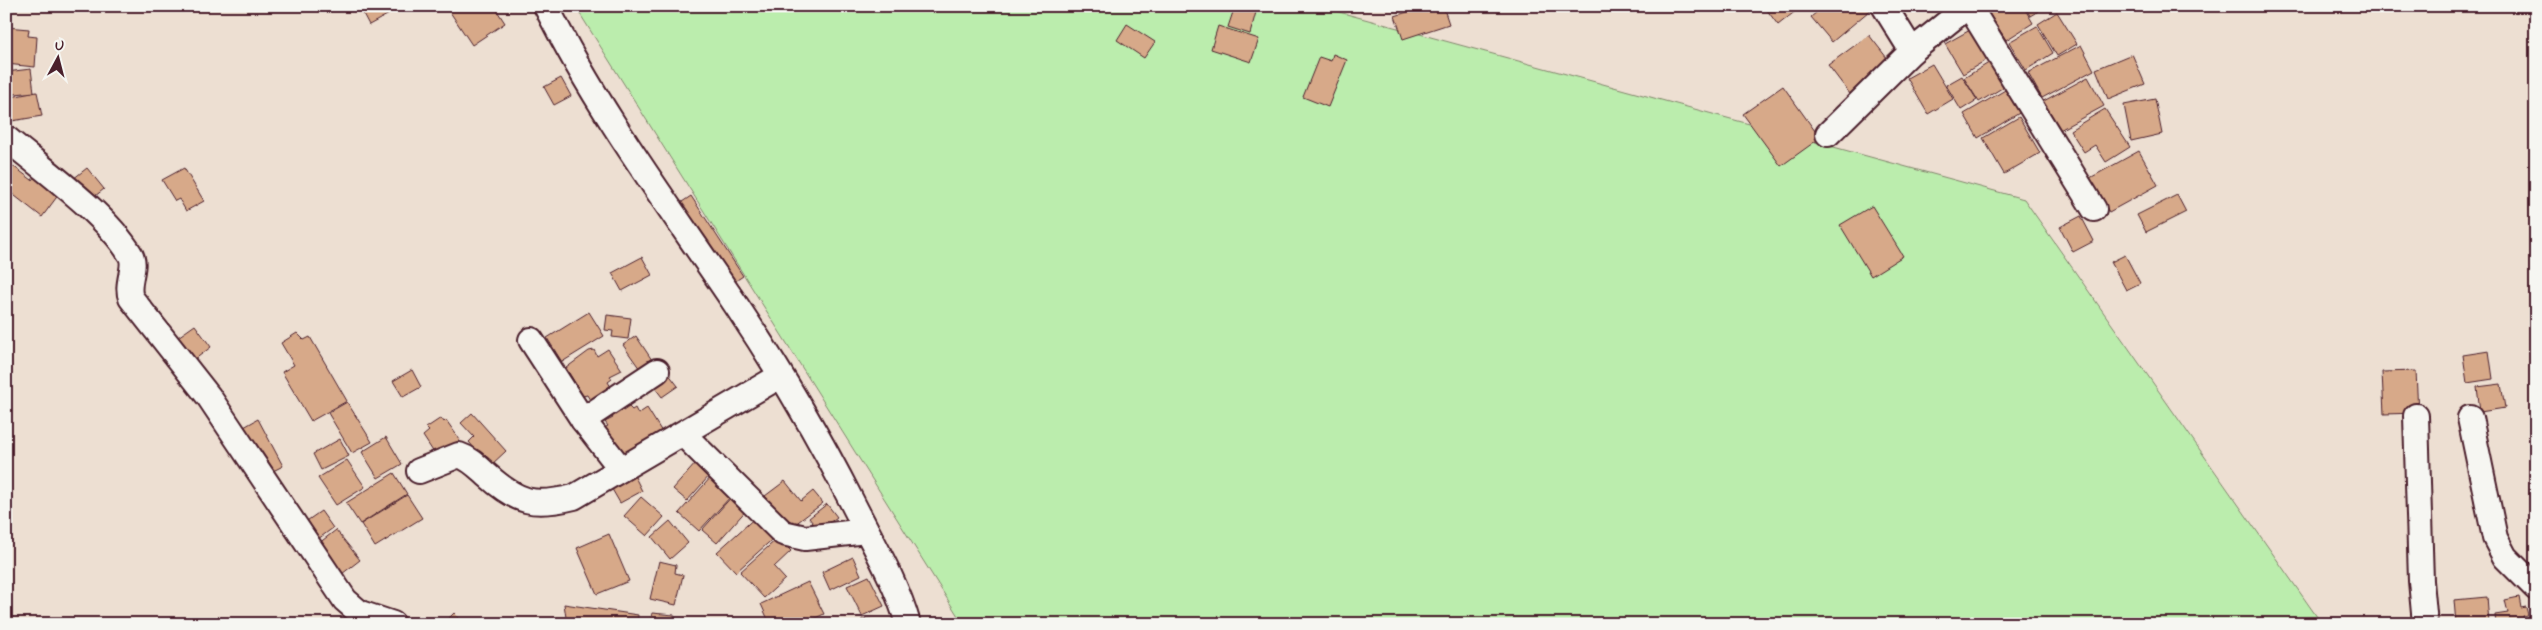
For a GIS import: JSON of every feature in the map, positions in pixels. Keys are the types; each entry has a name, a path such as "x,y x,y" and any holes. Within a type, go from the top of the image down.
{"street":[{"path":"546,6 573,58 637,162 737,306 830,459 893,586 908,624"},
{"path":"1884,6 1912,51"},
{"path":"1828,134 1912,51 1969,6 2094,209"},
{"path":"6,138 89,208 131,254 132,266 128,291 131,298 209,397 345,600 360,613 394,624"},
{"path":"531,340 583,420 621,469"},
{"path":"583,420 657,371"},
{"path":"419,471 458,455 467,458 499,486 513,495 528,502 548,504 574,497 780,376"},
{"path":"2416,416 2421,582 2425,624"},
{"path":"2470,418 2495,538 2506,557 2536,588"},
{"path":"683,434 783,533 805,538 866,531"}],"green space":[{"path":"575,6 1317,6 2024,199 2322,624 963,624"}],"building":[{"path":"359,6 391,6 392,8 387,10 389,14 369,25"},
{"path":"446,6 494,6 505,23 472,45"},
{"path":"1235,6 1256,12 1250,34 1228,27"},
{"path":"1426,6 1443,6 1449,24 1403,39 1395,16"},
{"path":"1764,6 1802,6 1778,25"},
{"path":"1824,6 1875,6 1832,42 1811,17"},
{"path":"1923,6 1935,6 1926,11"},
{"path":"1991,6 2023,6 2033,23 2006,40 1986,9"},
{"path":"2025,6 2047,6 2030,16"},
{"path":"2057,12 2077,44 2057,56 2038,24"},
{"path":"1127,24 1155,42 1144,58 1117,40"},
{"path":"1979,25 1996,54 1963,74 1945,44"},
{"path":"1218,26 1259,39 1251,62 1211,49"},
{"path":"2037,26 2053,53 2026,70 2009,42"},
{"path":"6,27 29,29 28,36 37,37 35,67 6,64"},
{"path":"1869,35 1894,67 1853,98 1828,65"},
{"path":"2081,45 2094,70 2042,98 2028,73"},
{"path":"1333,54 1347,60 1328,107 1303,97 1319,57 1331,61"},
{"path":"2132,54 2145,84 2108,99 2096,69"},
{"path":"1992,61 2007,85 1979,102 1964,78"},
{"path":"1932,64 1953,99 1928,114 1907,78"},
{"path":"31,69 34,92 6,95 6,72"},
{"path":"1962,76 1977,100 1961,110 1946,85"},
{"path":"2088,77 2104,106 2056,132 2040,103"},
{"path":"561,78 571,96 554,105 544,87"},
{"path":"1783,86 1820,138 1781,166 1743,114"},
{"path":"2007,89 2021,112 1978,138 1964,114"},
{"path":"37,92 42,116 6,122 6,98"},
{"path":"2155,99 2162,134 2131,141 2124,105"},
{"path":"2105,109 2130,147 2106,162 2095,145 2084,152 2070,130"},
{"path":"2019,117 2040,153 2004,174 1983,138"},
{"path":"2139,151 2158,185 2109,212 2090,178"},
{"path":"13,166 32,180 35,176 59,194 42,217 6,189 6,174"},
{"path":"87,168 104,189 90,200 73,179"},
{"path":"184,168 204,201 186,211 179,199 175,201 162,180"},
{"path":"2177,195 2186,212 2146,232 2137,215"},
{"path":"691,196 743,276 731,284 679,204"},
{"path":"1872,206 1903,256 1871,276 1840,225"},
{"path":"2081,216 2094,241 2073,252 2060,227"},
{"path":"2125,255 2140,283 2126,290 2111,262"},
{"path":"642,257 652,275 622,291 612,273"},
{"path":"589,312 604,336 562,362 547,338"},
{"path":"607,315 631,318 628,339 612,337 613,331 605,330"},
{"path":"195,325 211,347 194,360 178,337"},
{"path":"297,333 304,340 310,337 347,401 311,421 282,372 294,365 281,343"},
{"path":"636,336 654,363 642,372 623,345"},
{"path":"608,349 622,370 610,376 612,379 608,382 611,387 598,399 596,397 590,400 587,395 583,396 566,368 589,351 594,350 597,356"},
{"path":"2489,351 2493,379 2467,383 2463,355"},
{"path":"412,370 421,387 403,397 393,381"},
{"path":"2416,371 2418,413 2384,414 2382,372"},
{"path":"668,373 678,386 662,397 652,384"},
{"path":"2501,384 2505,408 2480,412 2477,387"},
{"path":"347,402 372,442 352,453 328,413"},
{"path":"621,407 623,411 629,407 632,410 635,408 638,414 647,408 662,432 623,456 604,428 608,426 605,422 613,418 610,414"},
{"path":"472,413 506,451 490,466 469,442 474,437 461,423"},
{"path":"441,418 444,422 446,420 460,440 436,456 423,436 429,431 426,428"},
{"path":"258,419 283,466 269,473 244,427"},
{"path":"386,437 402,464 378,478 362,452"},
{"path":"340,439 349,456 321,470 313,454"},
{"path":"347,460 365,487 336,505 318,478"},
{"path":"696,463 710,475 687,501 673,489"},
{"path":"632,471 642,491 620,503 609,484"},
{"path":"394,473 407,494 360,524 346,503"},
{"path":"712,476 732,495 699,531 679,513"},
{"path":"785,481 801,501 813,491 823,503 790,528 765,496"},
{"path":"734,494 749,507 717,543 702,530"},
{"path":"407,495 422,518 375,547 361,524"},
{"path":"641,497 664,517 647,536 624,516"},
{"path":"827,504 837,517 819,531 809,518"},
{"path":"321,511 333,528 314,542 301,525"},
{"path":"758,515 777,535 736,572 717,552"},
{"path":"670,521 688,543 670,559 652,537"},
{"path":"336,530 360,560 338,577 314,547"},
{"path":"609,534 629,581 597,594 577,548"},
{"path":"778,538 791,551 774,567 785,579 764,598 740,572"},
{"path":"853,557 861,575 830,590 822,572"},
{"path":"659,561 676,565 675,573 683,575 676,605 650,599"},
{"path":"869,576 884,606 862,616 847,586"},
{"path":"808,582 824,614 803,624 790,624 788,619 777,624 770,624 761,604"},
{"path":"2487,597 2489,624 2456,624 2454,600"},
{"path":"2519,597 2521,608 2526,607 2528,615 2523,616 2524,621 2496,624 2495,615 2508,613 2505,600"},
{"path":"564,604 638,615 637,624 567,624"},
{"path":"454,613 465,624 443,624"},
{"path":"652,613 674,615 673,624 650,624"},
{"path":"862,619 886,622 886,624 861,624"}]}
